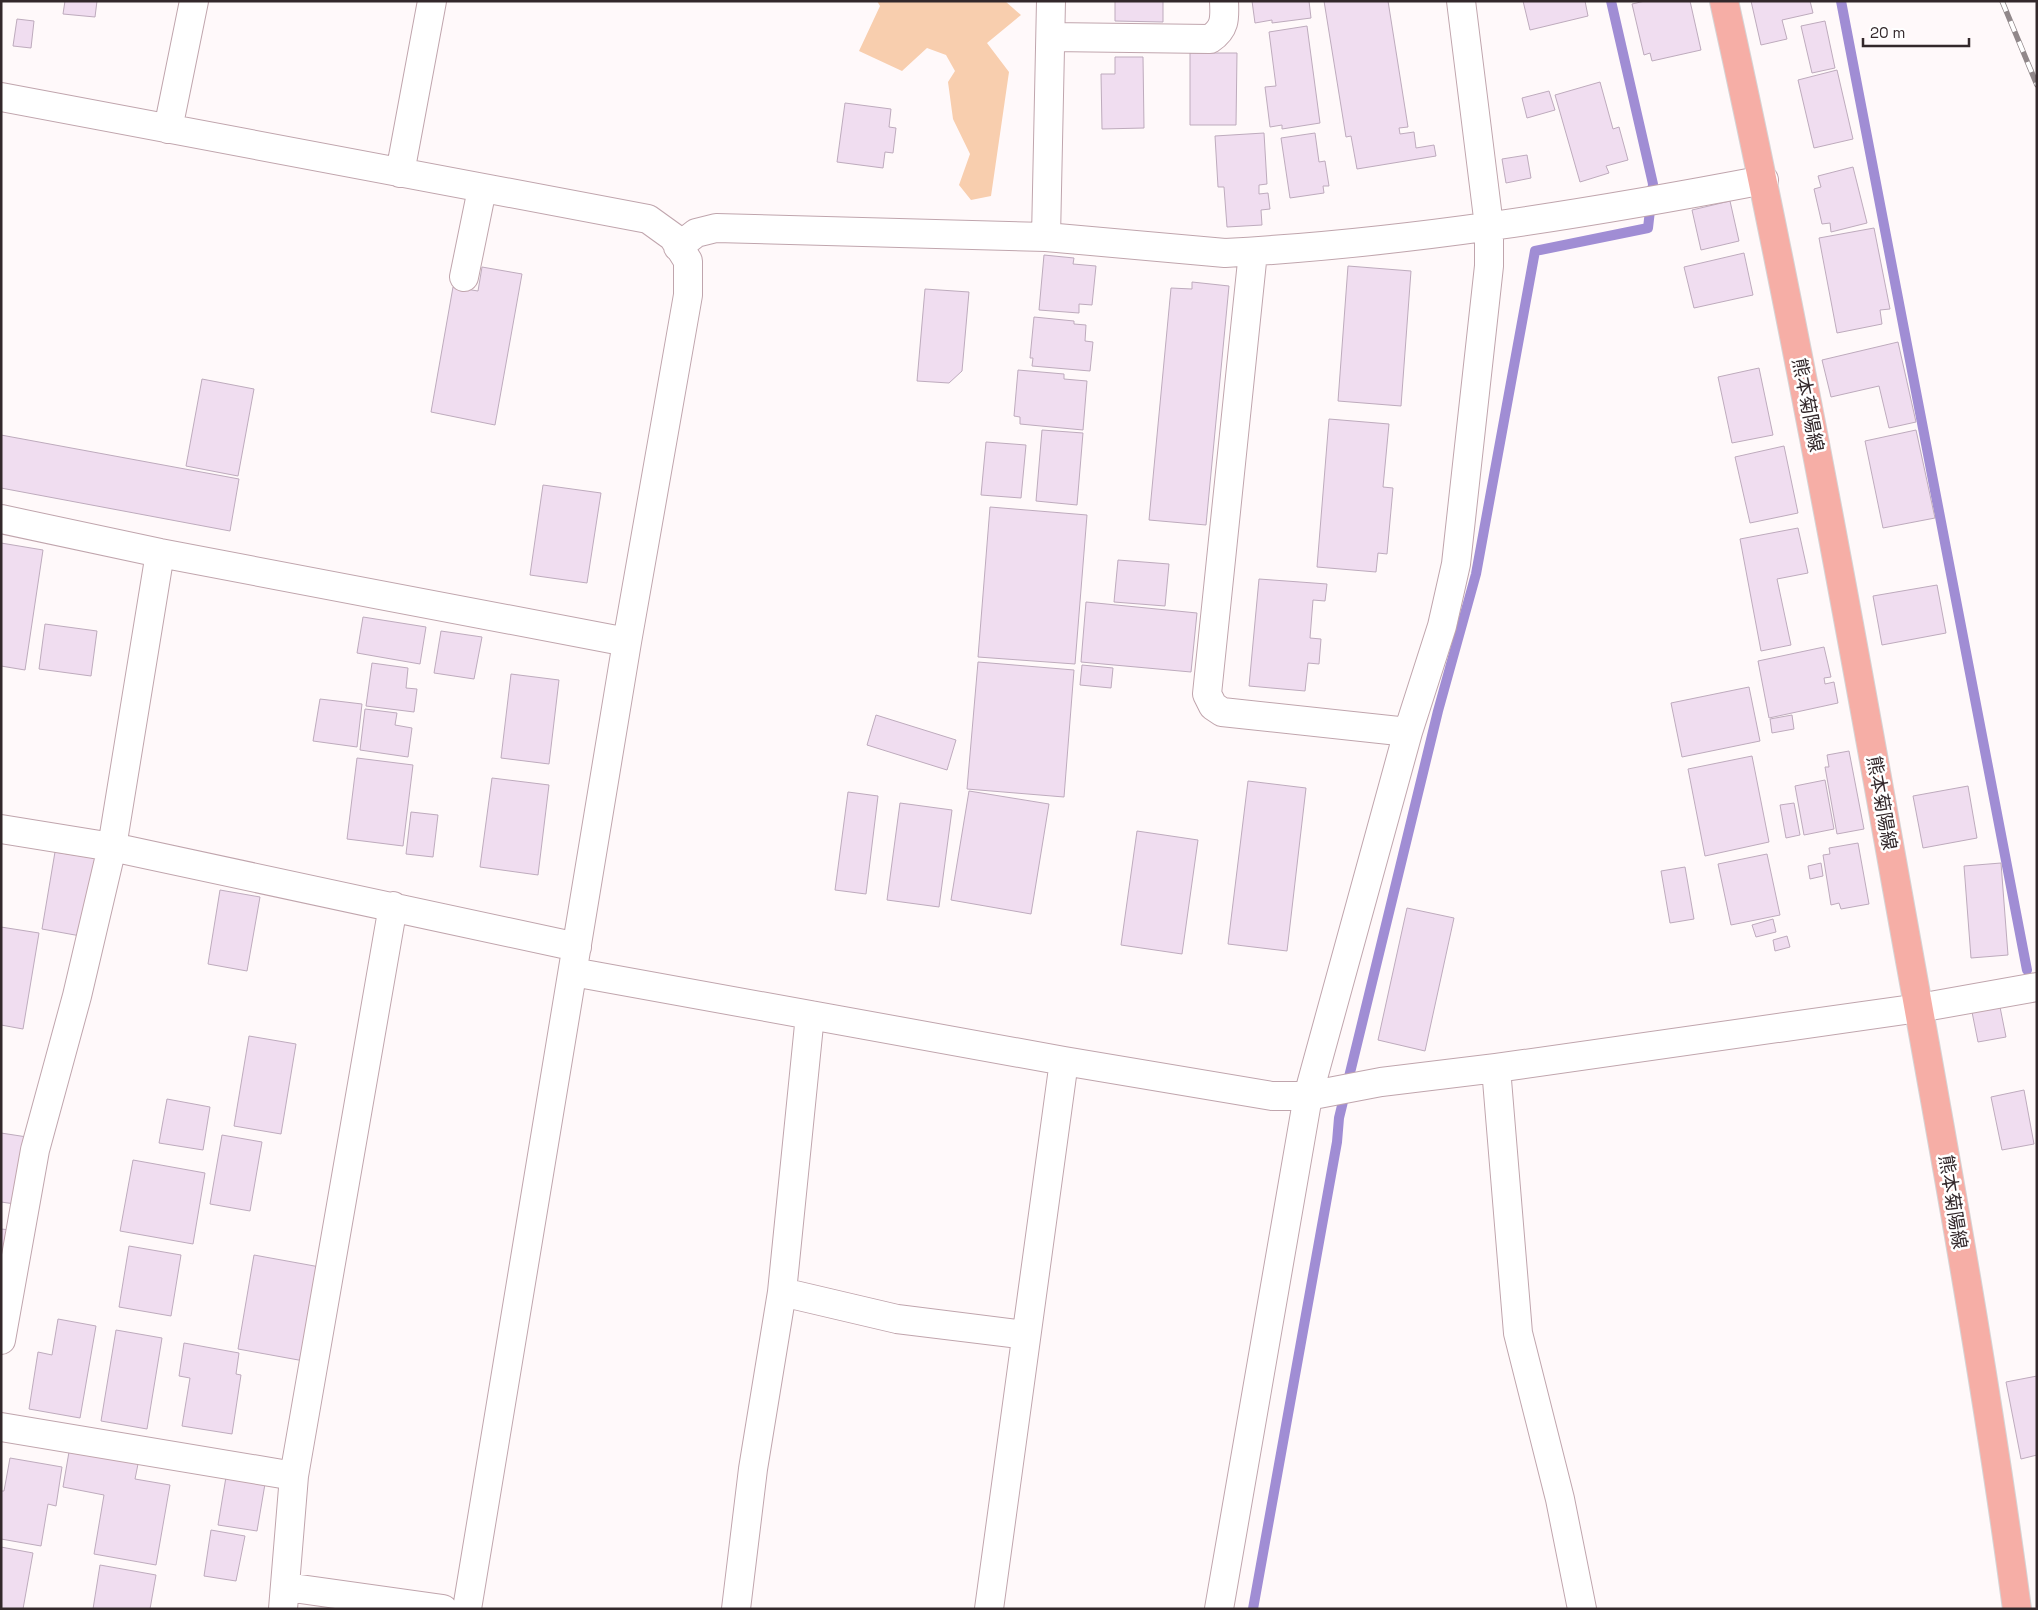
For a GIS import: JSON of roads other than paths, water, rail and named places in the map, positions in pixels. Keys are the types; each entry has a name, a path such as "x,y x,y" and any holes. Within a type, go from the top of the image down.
{"main road":[{"name":"熊本菊陽線","path":"1724,1 1764,180 1858,672 1950,1178 2017,1609"}],"street":[{"path":"168,129 194,1"},
{"path":"400,173 432,1"},
{"path":"1046,237 1051,1"},
{"path":"1051,37 1210,39 1219,33 1225,22 1224,1"},
{"path":"1219,1609 1308,1096 1408,732 1442,626 1456,564 1489,266 1489,226 1461,1"},
{"path":"1,97 648,219 673,237 688,261 688,295 627,642 467,1609"},
{"path":"678,247 696,233 716,228 1046,237 1225,253 1253,252 1584,214 1764,180"},
{"path":"464,277 482,189"},
{"path":"1253,252 1207,694 1213,706 1222,712 1408,732"},
{"path":"1,519 160,553 627,642"},
{"path":"1,1340 35,1150 77,996 112,846 160,553"},
{"path":"1,829 112,846 393,906 575,959 810,1015 1272,1096 1308,1096 1381,1082 1496,1068 1919,1008 2037,988"},
{"path":"393,906 294,1476 284,1598 443,1609"},
{"path":"736,1609 753,1469 782,1292 810,1015"},
{"path":"988,1609 1064,1061"},
{"path":"1496,1068 1518,1333 1560,1499 1582,1609"},
{"path":"782,1292 897,1319 1026,1335"},
{"path":"1,1427 294,1476"}],"waterway":[{"path":"1253,1609 1337,1142 1339,1118 1438,711 1476,574 1535,251 1648,228 1653,184 1611,1"},
{"path":"1841,1 2027,970"}],"railway":[{"path":"2002,1 2037,85"}]}
